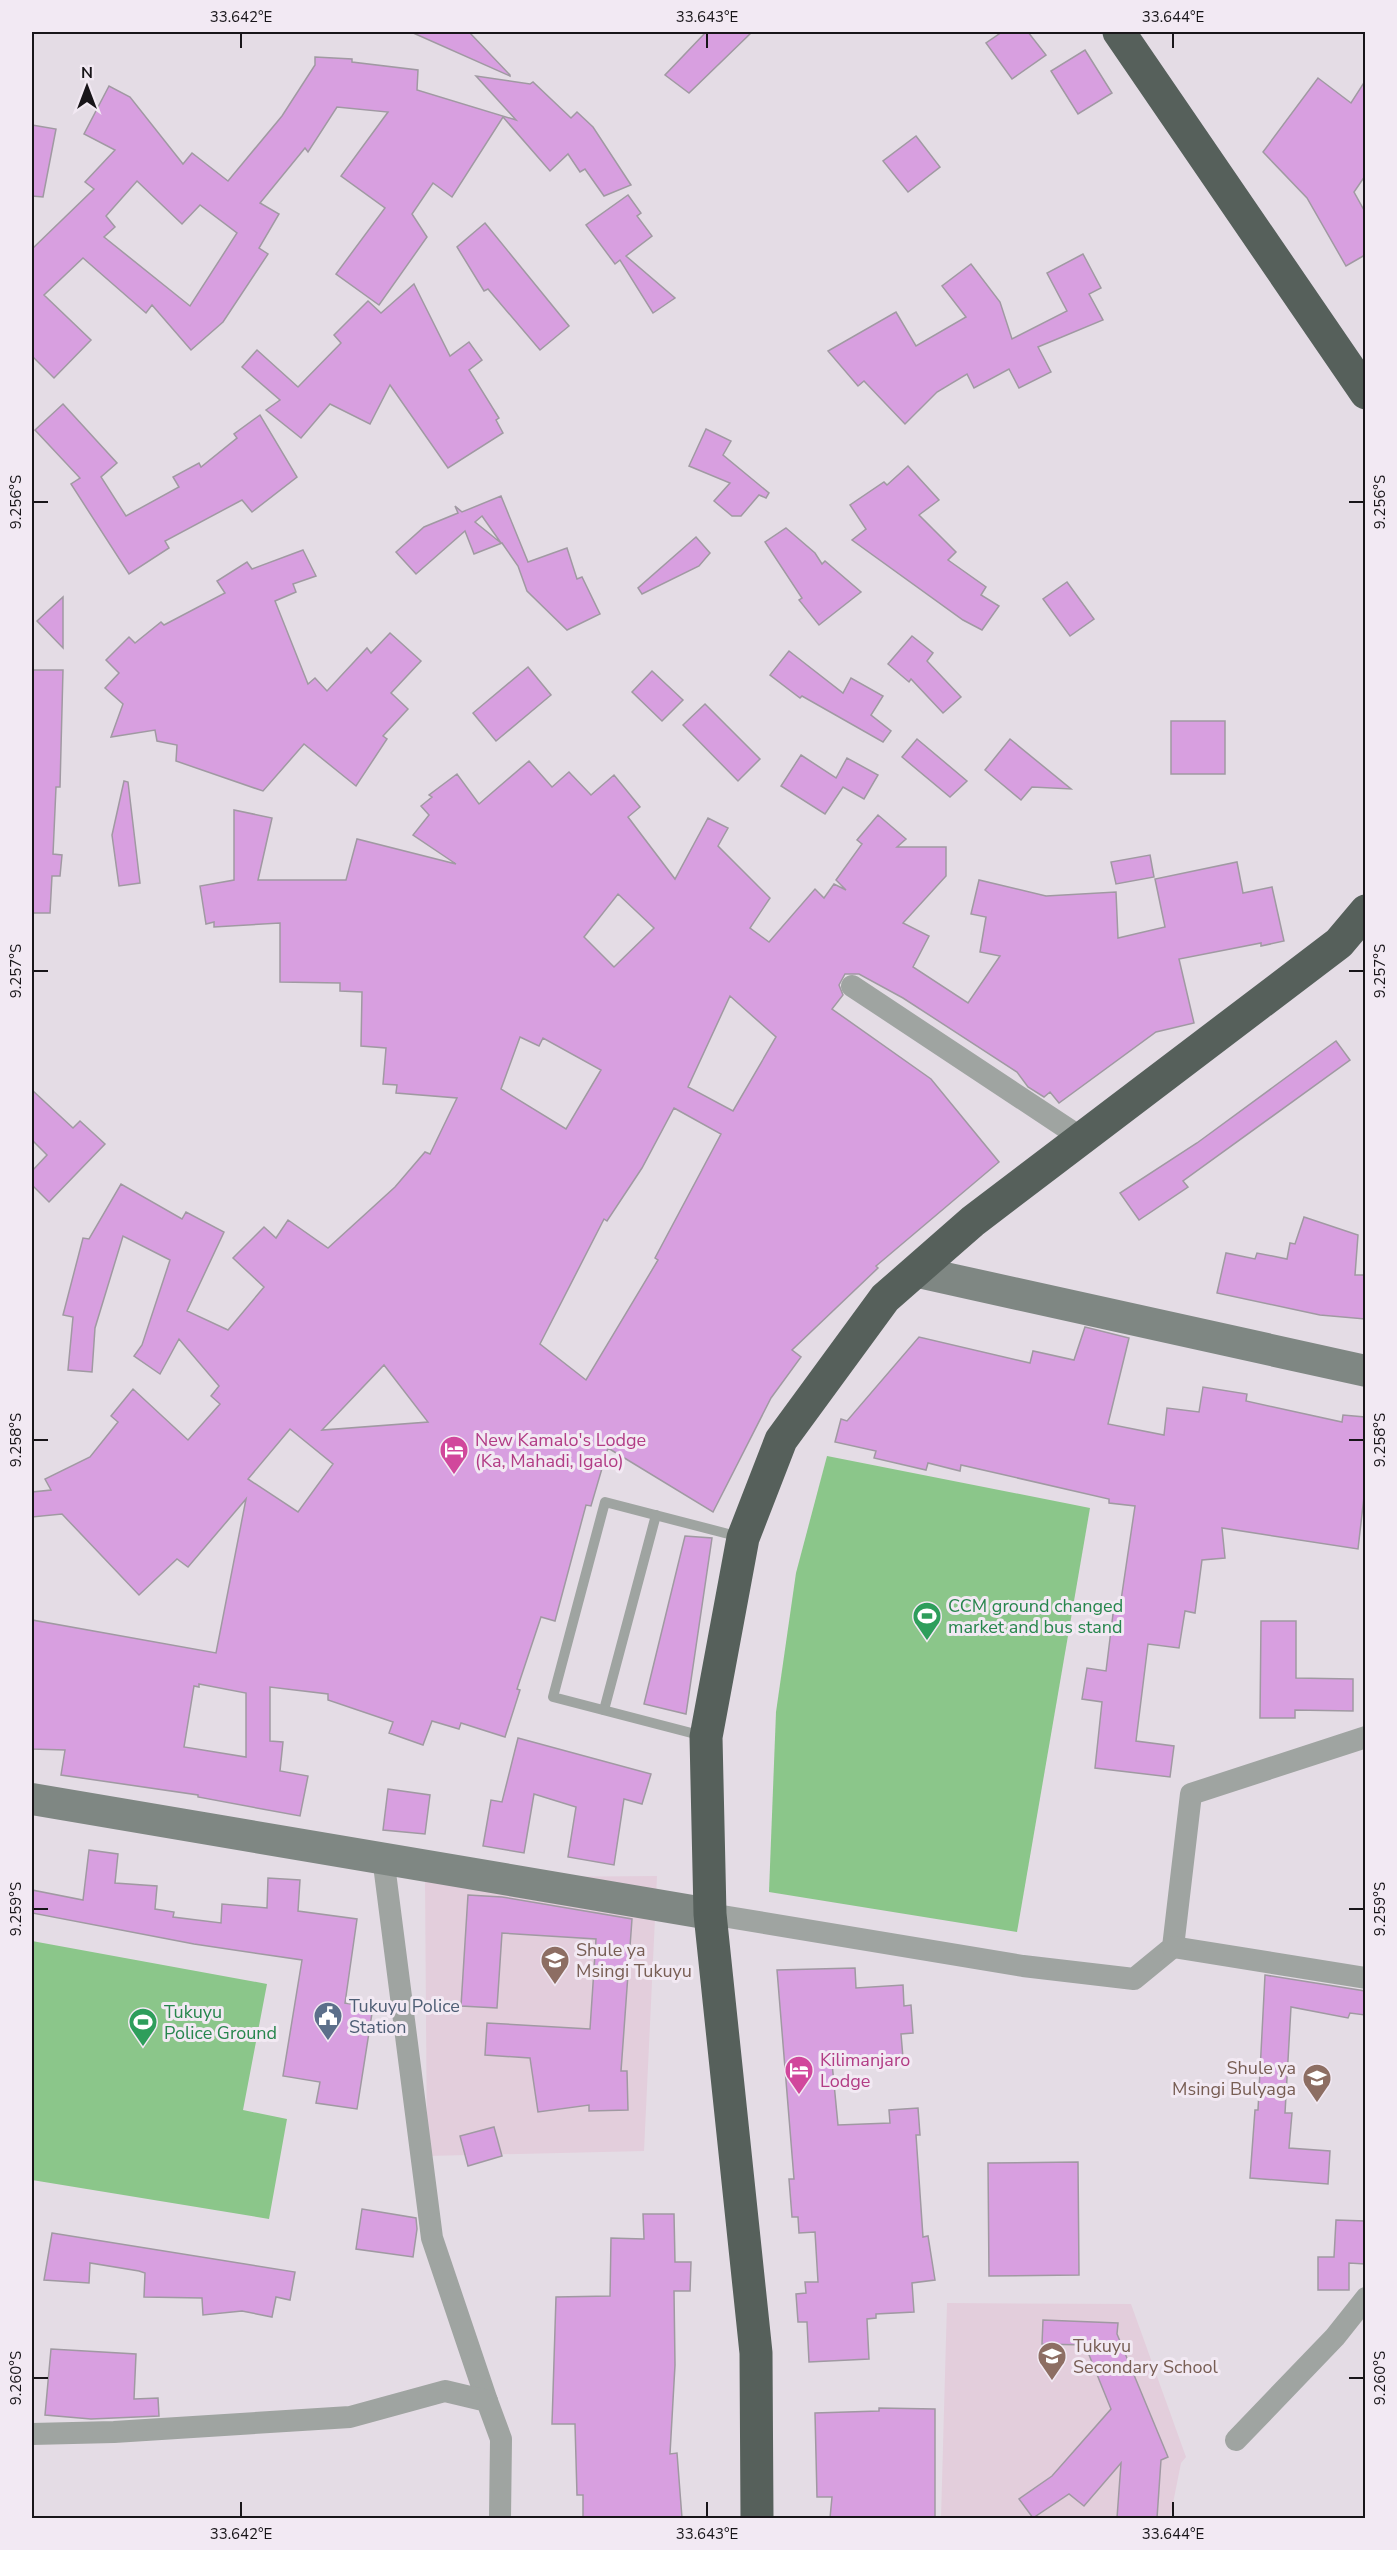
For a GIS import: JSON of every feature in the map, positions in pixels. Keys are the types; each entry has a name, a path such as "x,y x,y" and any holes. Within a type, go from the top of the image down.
{"highway":[{"path":"1119,32 1360,375"},
{"path":"757,2518 756,2353 710,1914 706,1737 743,1538 780,1440 885,1298 918,1272 973,1221 1080,1137 1339,943 1365,911"}],"street":[{"path":"852,986 1080,1137"},
{"path":"918,1272 1365,1371"},
{"path":"32,1799 1023,1966 1134,1979 1173,1947 1191,1794 1365,1737"},
{"path":"383,1857 432,2238 501,2439 500,2518"},
{"path":"1173,1947 1365,1978"},
{"path":"1236,2440 1335,2337 1365,2298"},
{"path":"32,2434 350,2417 445,2391 488,2402"}],"lane":[{"path":"706,1737 553,1697 605,1502 743,1538"},
{"path":"604,1710 656,1515"}],"shaded area":[{"path":"657,1876 644,2151 427,2156 425,1878"},
{"name":"Tukuyu Secondary School","path":"947,2303 1131,2304 1186,2457 1181,2463 1170,2518 941,2518"}],"green space":[{"name":"CCM ground changed market and bus stand","path":"827,1456 1090,1508 1017,1932 769,1892 776,1712 796,1573"},
{"name":"Tukuyu Police Ground","path":"32,1941 267,1984 243,2110 287,2119 269,2219 32,2180"}],"building":[{"path":"411,32 469,32 510,76"},
{"path":"706,32 752,32 689,93 665,75"},
{"path":"1002,32 1028,32 1046,55 1012,79 986,43"},
{"path":"1085,50 1112,93 1078,114 1051,71"},
{"path":"315,57 352,59 352,62 418,70 417,90 516,120 476,76 530,84 533,82 571,118 577,112 593,127 631,185 604,196 585,169 580,172 568,154 550,171 503,117 452,197 433,183 412,214 427,237 379,305 336,274 385,208 341,176 388,112 337,107 308,152 305,148 260,203 279,214 259,248 268,254 223,322 191,350 152,305 146,313 83,258 44,295 91,340 54,378 32,356 32,249 94,189 85,182 115,150 84,134 109,86 130,97 183,164 192,153 228,181 282,116 315,65","holes":["137,181 182,224 200,205 237,233 190,306 104,237 115,227 106,216"]},
{"path":"1318,78 1351,103 1365,81 1365,176 1354,192 1365,212 1365,255 1346,266 1307,198 1263,152"},
{"path":"32,125 56,129 43,197 32,196"},
{"path":"916,136 940,167 908,192 883,161"},
{"path":"628,195 641,213 637,216 652,236 626,256 675,298 653,313 620,260 615,264 586,225"},
{"path":"485,223 569,326 540,350 488,289 484,291 457,247"},
{"path":"1083,254 1101,288 1089,294 1103,320 1038,347 1051,372 1019,388 1009,369 974,388 967,374 937,392 905,424 864,381 858,386 828,351 896,312 916,346 966,317 942,286 971,264 1000,302 1012,339 1067,311 1047,273"},
{"path":"414,284 450,356 469,342 482,360 469,370 499,418 496,420 503,433 448,468 390,385 370,424 330,404 301,438 266,410 280,400 242,367 257,350 298,387 341,343 334,335 368,301 381,313"},
{"path":"63,404 117,463 101,477 126,516 179,487 173,477 199,463 201,467 237,438 234,434 260,415 297,477 252,512 242,500 165,541 169,548 129,574 71,484 80,478 35,430"},
{"path":"706,429 731,441 723,455 769,493 766,498 759,495 741,516 732,516 714,501 730,483 689,466"},
{"path":"908,466 939,500 919,515 956,552 948,560 986,587 981,595 999,606 982,630 963,620 852,540 866,529 850,505 884,482 887,485"},
{"path":"501,496 528,562 567,548 577,579 582,577 600,614 567,630 527,591 518,566 502,543 474,554 465,531 416,574 396,552 424,527 458,513 455,506 462,512","holes":["482,516 501,543 475,522"]},
{"path":"786,528 815,553 822,564 825,561 861,592 819,625 799,600 802,598 765,542"},
{"path":"696,537 710,553 699,566 642,594 638,588"},
{"path":"303,550 316,576 293,584 296,592 275,601 308,684 315,678 327,691 367,648 371,653 390,633 421,661 391,693 408,709 383,736 387,739 356,786 304,744 263,791 176,761 177,745 157,741 155,730 111,737 123,704 105,688 119,673 106,660 129,637 135,643 161,622 164,625 225,593 217,581 247,562 252,569"},
{"path":"1067,582 1094,619 1070,636 1043,599"},
{"path":"63,597 63,648 37,621"},
{"path":"912,636 933,653 927,661 961,697 943,713 911,679 909,682 888,664"},
{"path":"789,651 843,693 851,678 883,696 871,715 891,731 883,742 802,696 800,698 770,675"},
{"path":"528,667 551,695 496,741 473,713"},
{"path":"32,670 63,670 60,787 56,787 53,854 62,855 60,876 52,876 50,913 32,913"},
{"path":"652,671 683,700 662,721 632,692"},
{"path":"705,704 760,759 738,781 683,725"},
{"path":"1171,721 1225,721 1225,774 1171,774"},
{"path":"917,739 967,781 950,797 902,757"},
{"path":"1010,739 1071,789 1032,787 1021,800 985,770"},
{"path":"801,755 836,778 847,758 878,775 864,799 843,787 825,814 781,786"},
{"path":"529,761 552,787 569,772 591,795 614,775 640,807 628,817 675,879 708,818 728,828 718,846 770,898 750,928 769,942 815,889 824,898 834,884 846,890 836,880 862,844 857,840 878,815 906,839 897,847 946,847 946,876 903,923 929,936 913,967 968,1003 1000,956 980,952 986,917 971,914 979,880 1046,896 1116,892 1118,938 1165,927 1155,879 1237,862 1243,893 1272,887 1284,941 1261,946 1261,943 1179,959 1194,1023 1156,1032 1059,1103 1050,1092 1044,1097 1028,1087 1017,1072 903,998 859,974 845,974 839,985 843,995 832,1009 931,1079 999,1162 876,1266 878,1268 792,1350 801,1357 771,1398 713,1512 608,1448 591,1506 586,1505 555,1621 541,1617 517,1689 520,1690 505,1737 461,1723 459,1729 432,1721 423,1745 389,1733 393,1722 328,1700 328,1694 270,1687 270,1741 283,1742 280,1771 308,1776 300,1816 198,1797 198,1795 61,1775 65,1750 32,1749 32,1620 216,1653 246,1499 188,1567 177,1559 139,1595 62,1514 32,1517 32,1492 51,1490 45,1479 90,1457 118,1422 111,1416 133,1389 188,1440 220,1404 211,1396 219,1386 179,1339 160,1374 134,1356 142,1345 170,1260 123,1236 95,1328 92,1372 68,1370 73,1317 63,1315 83,1238 89,1239 121,1184 182,1219 186,1212 224,1232 187,1311 228,1330 264,1287 233,1258 264,1227 276,1238 288,1220 328,1248 395,1187 425,1152 430,1154 457,1098 396,1093 397,1085 383,1084 386,1048 361,1046 362,992 340,991 340,983 280,982 280,923 214,927 214,922 206,924 200,886 234,880 234,810 272,818 258,880 346,880 357,839 456,864 413,835 429,815 421,806 432,797 429,795 457,774 479,804","holes":["618,894 654,928 614,967 584,937","730,996 776,1037 733,1111 688,1087","520,1037 539,1046 543,1038 601,1070 566,1129 501,1089","674,1108 721,1134 655,1258 658,1260 586,1380 540,1344 604,1219 607,1221 642,1168","384,1365 428,1422 322,1430","290,1429 333,1464 298,1512 248,1479","199,1684 246,1693 246,1757 184,1747 194,1686 199,1687"]},
{"path":"124,781 128,782 140,883 119,886 112,835"},
{"path":"1150,855 1154,877 1116,884 1111,862"},
{"path":"1336,1041 1350,1060 1183,1181 1188,1187 1139,1220 1120,1193 1197,1143"},
{"path":"32,1090 73,1128 80,1121 105,1144 49,1202 32,1185 32,1171 47,1155 32,1140"},
{"path":"1304,1217 1358,1235 1355,1275 1365,1275 1365,1319 1320,1315 1217,1293 1226,1253 1255,1259 1257,1253 1287,1259 1290,1243 1295,1244"},
{"path":"1085,1327 1129,1338 1108,1424 1164,1435 1167,1408 1199,1412 1203,1387 1247,1394 1246,1401 1342,1422 1343,1415 1365,1417 1365,1488 1358,1549 1222,1528 1225,1558 1202,1560 1195,1613 1185,1611 1179,1648 1148,1644 1136,1741 1174,1746 1170,1777 1095,1768 1102,1702 1082,1699 1087,1668 1106,1671 1114,1606 1120,1607 1135,1506 1109,1503 1109,1499 961,1465 960,1471 928,1463 926,1470 874,1458 876,1451 835,1442 841,1419 847,1421 919,1337 1030,1363 1033,1351 1074,1360"},
{"path":"685,1536 712,1538 686,1714 644,1704"},
{"path":"1261,1621 1296,1621 1296,1678 1353,1679 1353,1711 1295,1710 1295,1718 1260,1718"},
{"path":"518,1738 651,1774 642,1804 624,1799 614,1865 568,1857 576,1807 534,1794 524,1853 483,1846 491,1800 502,1802"},
{"path":"388,1789 430,1795 425,1834 383,1830"},
{"path":"89,1850 118,1854 115,1883 157,1886 155,1909 174,1912 173,1917 221,1923 222,1904 267,1908 268,1878 300,1880 298,1911 357,1919 345,2003 373,2007 357,2109 316,2103 320,2082 283,2076 302,1960 194,1944 32,1913 32,1890 83,1900"},
{"path":"468,1895 502,1897 632,1919 621,2071 627,2071 628,2110 589,2111 589,2105 538,2112 530,2058 485,2055 487,2023 590,2029 596,1939 502,1933 497,2008 461,2006"},
{"path":"855,1968 856,1988 903,1985 904,2006 911,2005 913,2033 901,2034 903,2058 832,2063 838,2125 890,2123 889,2110 918,2108 920,2135 916,2135 923,2237 928,2236 935,2280 912,2283 914,2312 876,2314 876,2318 867,2319 869,2359 809,2362 807,2322 798,2322 796,2294 806,2293 805,2282 818,2282 815,2232 799,2233 798,2217 792,2217 789,2179 794,2179 777,1970"},
{"path":"1265,1975 1365,1991 1365,2015 1350,2013 1348,2018 1291,2007 1285,2113 1292,2113 1289,2148 1330,2151 1328,2184 1250,2178 1255,2110 1258,2110"},
{"path":"494,2127 502,2156 468,2166 460,2136"},
{"path":"1078,2162 1079,2275 989,2276 988,2163"},
{"path":"362,2209 416,2218 417,2229 413,2257 356,2249"},
{"path":"643,2214 674,2214 675,2262 691,2262 690,2291 674,2291 675,2365 670,2454 677,2453 682,2518 583,2518 583,2495 577,2495 575,2424 552,2424 556,2297 610,2296 611,2238 644,2239"},
{"path":"1336,2220 1365,2221 1365,2264 1349,2263 1349,2290 1318,2290 1318,2257 1334,2257"},
{"path":"52,2233 295,2272 290,2300 276,2297 272,2317 242,2311 203,2315 202,2298 144,2297 145,2273 139,2271 90,2263 89,2283 44,2280"},
{"path":"1043,2320 1118,2323 1117,2334 1168,2457 1161,2460 1157,2518 1117,2518 1121,2463 1084,2506 1069,2494 1033,2518 1019,2499 1052,2476 1111,2409 1085,2345 1042,2344"},
{"path":"51,2349 136,2354 134,2399 158,2398 159,2416 91,2419 45,2415"},
{"path":"879,2408 935,2409 935,2518 830,2518 832,2497 817,2497 815,2413 879,2411"}],"place":[{"name":"New Kamalo's Lodge (Ka, Mahadi, Igalo)","path":"454,1476"},
{"name":"CCM ground changed market and bus stand","path":"927,1642"},
{"name":"Shule ya Msingi Tukuyu","path":"555,1986"},
{"name":"Tukuyu Police Station","path":"328,2042"},
{"name":"Tukuyu Police Ground","path":"143,2048"},
{"name":"Kilimanjaro Lodge","path":"799,2096"},
{"name":"Shule ya Msingi Bulyaga","path":"1317,2104"},
{"name":"Tukuyu Secondary School","path":"1052,2382"}]}
